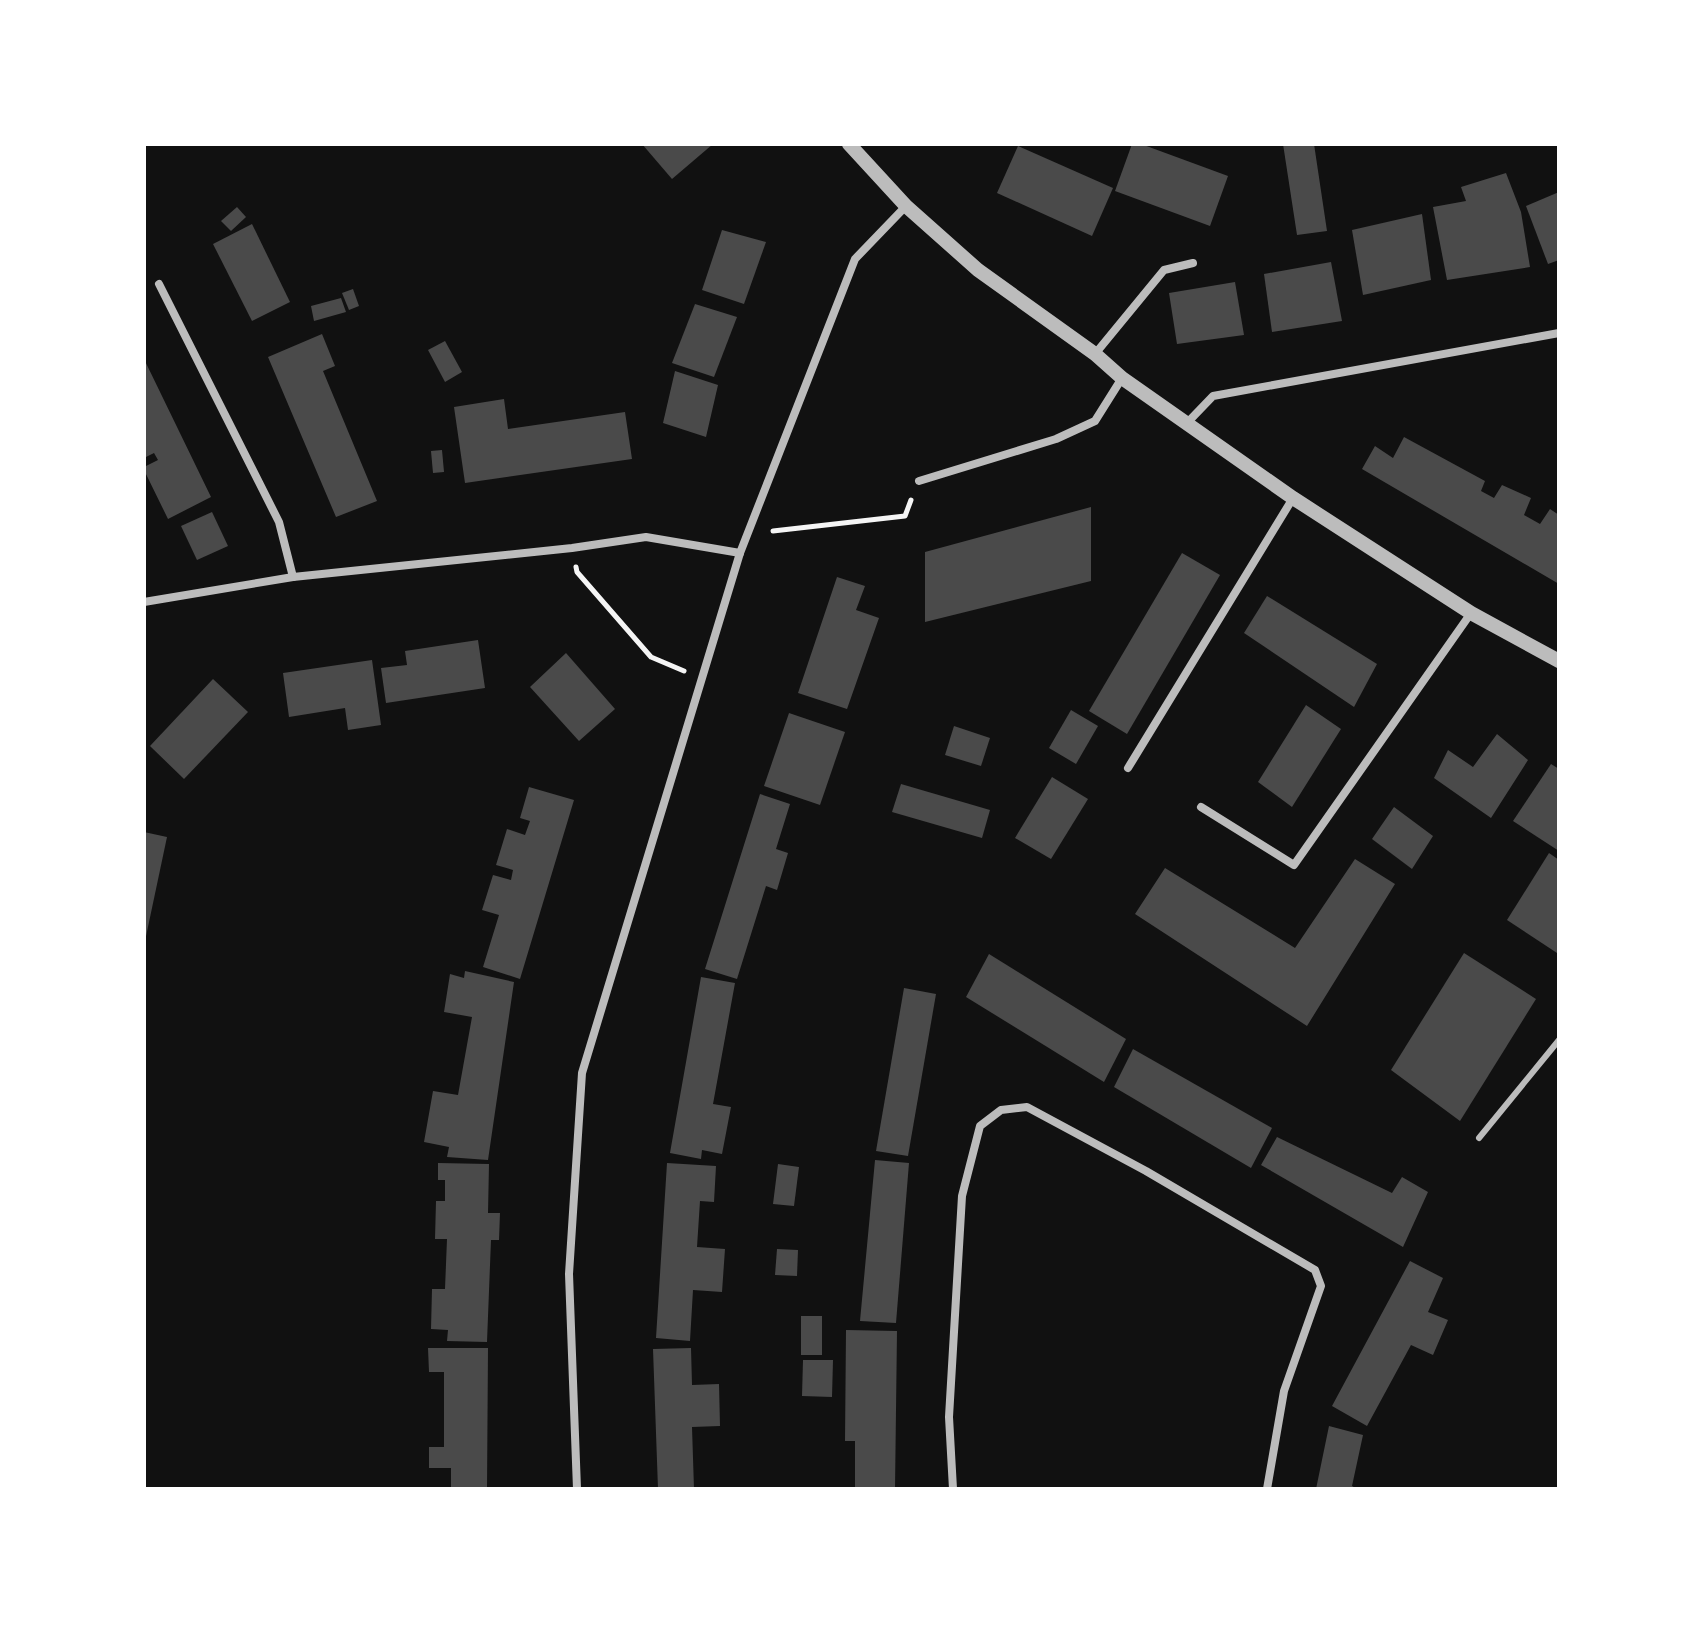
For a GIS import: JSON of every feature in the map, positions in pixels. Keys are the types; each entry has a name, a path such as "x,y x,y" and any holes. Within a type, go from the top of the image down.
{"street":[{"path":"849,144 906,206 978,270 1095,354 1122,378 1293,498 1471,613 1559,661"},
{"path":"577,1489 569,1274 582,1073 740,553 855,259 906,206"},
{"path":"1095,354 1164,270 1193,263"},
{"path":"159,284 279,522 293,577"},
{"path":"1187,423 1213,396 1559,333"},
{"path":"919,481 1056,439 1095,421 1122,378"},
{"path":"1128,768 1293,498"},
{"path":"144,602 293,577 572,548 646,537 740,553"},
{"path":"1201,807 1294,865 1471,613"},
{"path":"953,1489 949,1417 962,1196 980,1126 1001,1110 1027,1107 1146,1171 1315,1270 1321,1286 1284,1391 1267,1489"}],"lane":[{"path":"1479,1138 1559,1040"}],"path":[{"path":"748,534 905,516 919,481"},
{"path":"572,548 577,572 651,657 704,679"}],"building":[{"path":"642,144 713,144 672,179"},
{"path":"1132,144 1141,144 1228,176 1210,226 1115,191"},
{"path":"1283,144 1314,144 1327,231 1297,235"},
{"path":"1018,146 1113,188 1092,236 997,193"},
{"path":"1506,173 1521,212 1530,267 1447,280 1433,207 1466,201 1461,187"},
{"path":"1559,192 1559,260 1548,264 1526,206"},
{"path":"237,207 246,217 231,231 221,221"},
{"path":"1422,214 1431,280 1363,295 1352,230"},
{"path":"252,224 290,302 252,321 213,244"},
{"path":"722,230 766,242 744,304 702,290"},
{"path":"1331,262 1342,321 1272,332 1264,274"},
{"path":"1235,282 1244,335 1177,344 1169,293"},
{"path":"353,289 359,306 349,310 342,293"},
{"path":"341,298 346,312 314,321 311,306"},
{"path":"695,304 737,317 714,377 672,363"},
{"path":"322,334 335,366 323,371 377,501 336,517 268,357"},
{"path":"445,341 462,372 445,382 428,350"},
{"path":"144,359 211,497 168,519 144,470 144,467 158,460 154,453 144,458"},
{"path":"675,371 718,385 706,437 663,423"},
{"path":"504,399 508,429 625,412 632,459 465,483 454,407"},
{"path":"1404,437 1485,481 1481,491 1494,498 1502,485 1531,498 1524,515 1540,524 1550,509 1559,515 1559,584 1362,469 1375,446 1393,458"},
{"path":"442,450 444,472 433,473 431,451"},
{"path":"1091,507 1091,581 925,622 925,552"},
{"path":"212,512 228,546 197,560 181,526"},
{"path":"1182,553 1220,575 1127,734 1089,711"},
{"path":"837,577 865,586 856,610 879,618 847,709 798,693"},
{"path":"1267,596 1377,664 1354,707 1244,633"},
{"path":"478,640 485,688 386,703 381,668 407,665 405,651"},
{"path":"566,653 615,709 579,741 530,687"},
{"path":"372,660 381,725 348,730 345,708 289,717 283,673"},
{"path":"213,679 248,712 184,779 150,746"},
{"path":"1306,705 1341,729 1292,807 1258,782"},
{"path":"1071,710 1098,726 1076,764 1049,748"},
{"path":"789,713 845,732 820,805 764,786"},
{"path":"954,726 990,738 981,766 945,755"},
{"path":"1497,734 1528,760 1491,818 1434,778 1448,750 1473,767"},
{"path":"1551,764 1559,769 1559,851 1513,821"},
{"path":"1052,777 1088,799 1051,859 1015,838"},
{"path":"901,784 990,810 982,838 892,812"},
{"path":"529,787 574,800 520,979 483,967 499,915 482,910 493,875 511,880 513,870 496,865 507,829 525,835 530,821 520,818"},
{"path":"760,794 790,804 776,849 788,853 777,890 766,886 737,979 705,969"},
{"path":"1394,807 1433,836 1412,869 1372,839"},
{"path":"144,832 167,837 145,941 144,941"},
{"path":"1549,853 1559,860 1557,953 1507,920"},
{"path":"1355,859 1395,884 1307,1026 1135,914 1165,868 1295,948"},
{"path":"1464,953 1536,999 1460,1121 1391,1070"},
{"path":"989,954 1126,1039 1104,1082 966,997"},
{"path":"465,971 514,982 488,1160 447,1157 449,1147 424,1142 433,1091 458,1095 472,1017 444,1012 450,974 464,978"},
{"path":"701,977 735,983 713,1104 731,1107 722,1154 702,1150 701,1159 670,1153"},
{"path":"904,988 936,994 908,1156 876,1151"},
{"path":"1133,1049 1272,1128 1251,1168 1114,1087"},
{"path":"1277,1137 1392,1193 1402,1177 1428,1192 1403,1247 1261,1165"},
{"path":"875,1160 909,1163 896,1323 860,1321"},
{"path":"438,1163 489,1164 488,1213 500,1213 499,1240 491,1240 487,1342 447,1341 448,1330 431,1329 432,1289 445,1289 447,1239 435,1239 436,1201 445,1201 445,1180 438,1180"},
{"path":"667,1163 716,1166 714,1202 700,1201 697,1247 725,1249 722,1292 693,1290 690,1341 656,1338"},
{"path":"778,1164 799,1167 794,1206 773,1204"},
{"path":"777,1249 798,1250 797,1276 775,1275"},
{"path":"1410,1261 1443,1278 1428,1312 1448,1320 1433,1355 1411,1345 1367,1426 1332,1406"},
{"path":"801,1316 822,1316 822,1355 801,1355"},
{"path":"846,1330 897,1331 895,1489 855,1489 855,1441 845,1441"},
{"path":"428,1348 488,1348 487,1489 451,1489 451,1468 429,1468 429,1447 444,1447 444,1372 429,1372"},
{"path":"691,1348 692,1385 719,1384 720,1426 692,1427 694,1489 658,1489 653,1349"},
{"path":"803,1360 833,1360 832,1397 802,1396"},
{"path":"1329,1426 1363,1435 1352,1486 1357,1489 1316,1489"}]}
